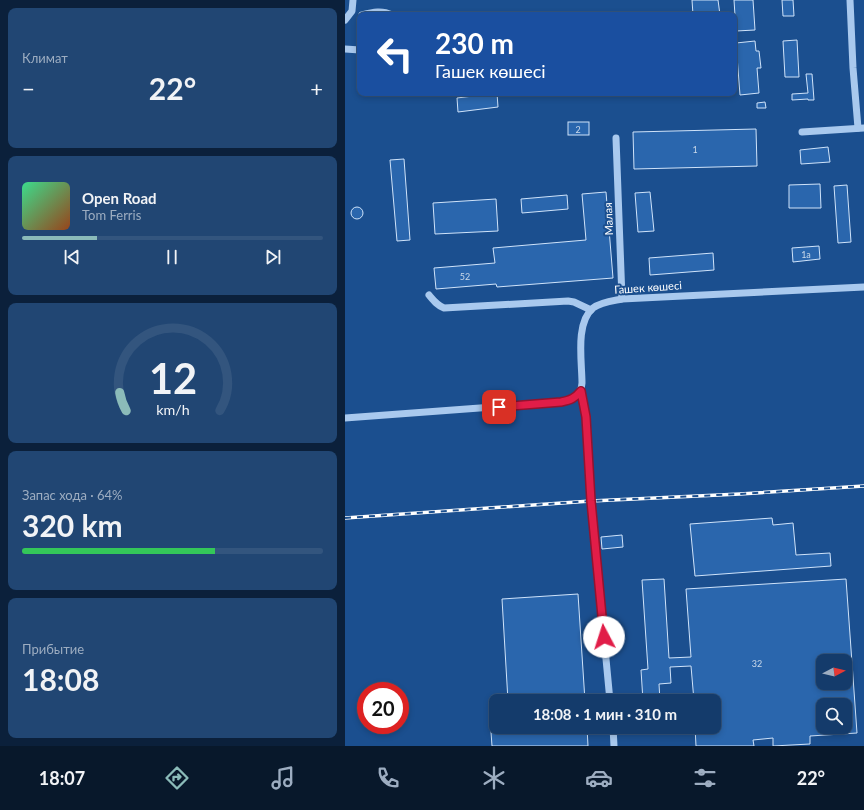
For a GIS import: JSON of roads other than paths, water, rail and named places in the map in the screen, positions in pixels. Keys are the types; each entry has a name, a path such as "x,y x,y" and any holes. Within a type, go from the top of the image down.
{"street":[{"path":"345,20 352,11 353,0"},
{"path":"801,132 861,128 853,68 850,0"},
{"path":"345,20 357,16"},
{"path":"345,49 357,50"},
{"name":"Малая","path":"616,138 622,299"},
{"name":"Гашек көшесі","path":"591,310 601,304 622,299 864,287"},
{"path":"429,295 434,302 444,308 568,301 574,302 591,310 582,325 581,391 586,417 591,501 609,694"},
{"path":"345,418 561,402 571,400 581,391"},
{"path":"613,734 614,746"}],"railway":[{"path":"345,518 591,501 864,486"}]}
